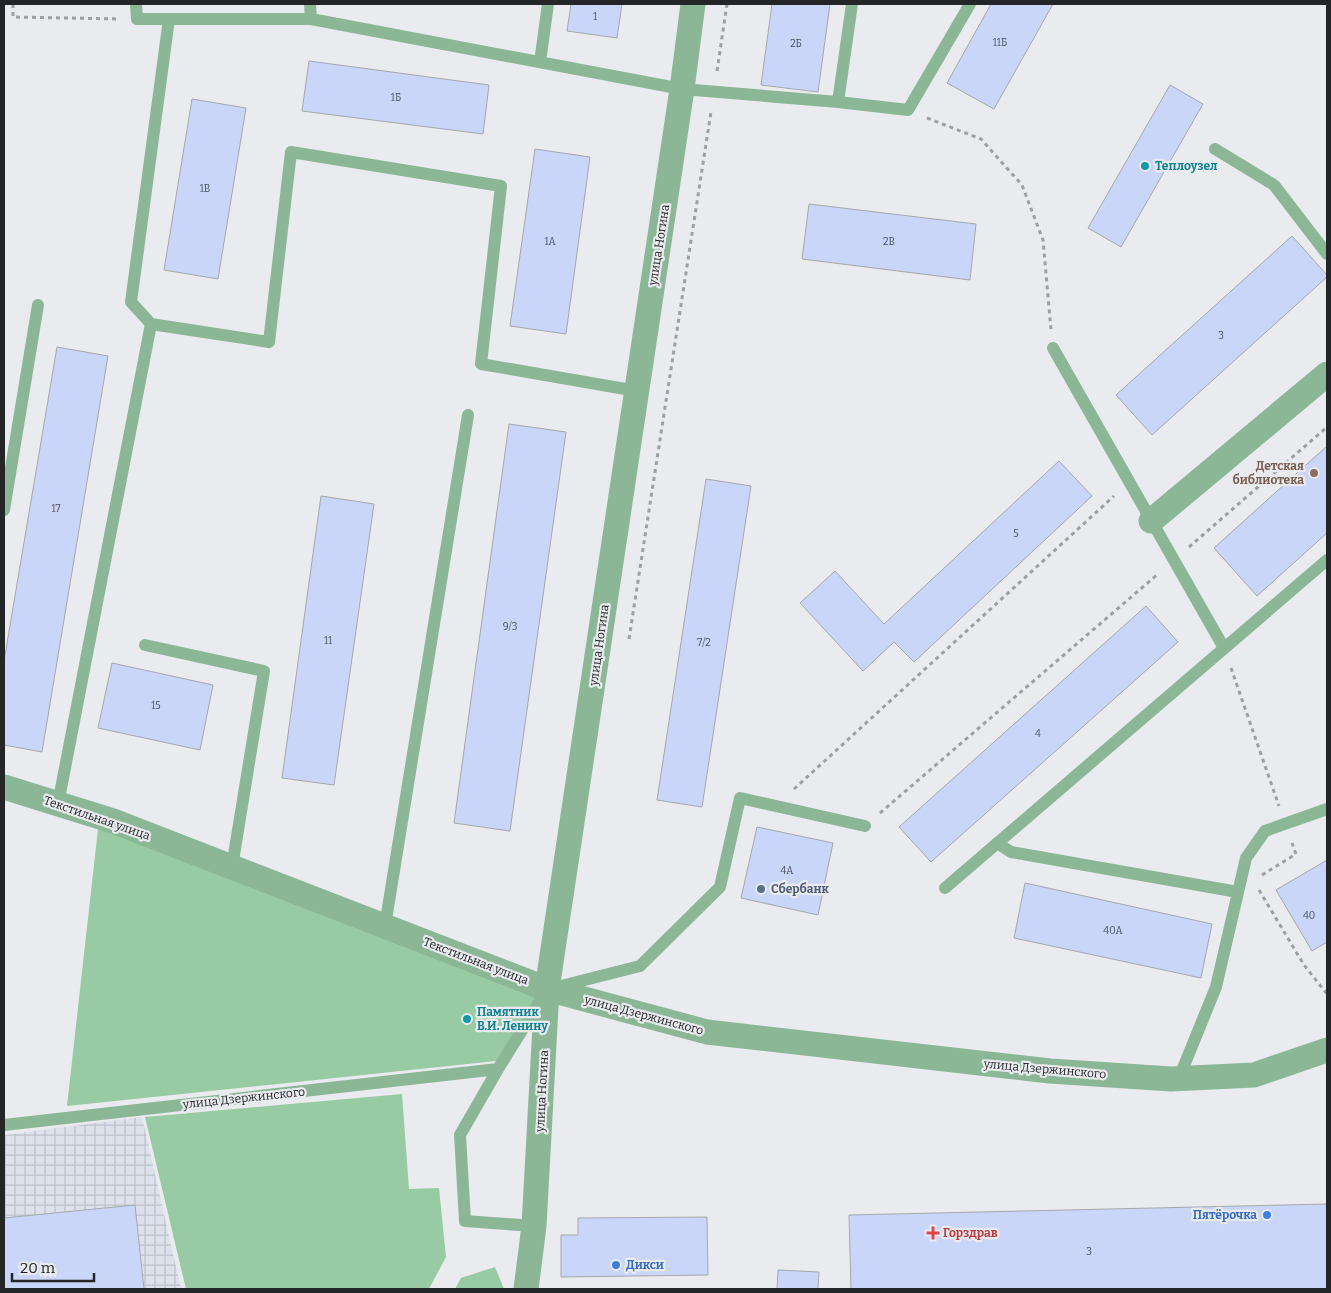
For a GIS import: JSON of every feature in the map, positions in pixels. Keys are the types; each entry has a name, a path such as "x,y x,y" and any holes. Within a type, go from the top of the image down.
{"street":[{"name":"улица Ногина","path":"526,1289 534,1226 548,989 693,4"},
{"path":"1152,521 1327,374"},
{"name":"Текстильная улица","path":"4,787 113,821 548,989"},
{"name":"улица Дзержинского","path":"548,989 707,1032 1050,1071 1171,1079 1254,1075 1327,1050"}],"lane":[{"path":"136,4 137,19 310,18 682,89 908,110 970,4"},
{"path":"310,4 310,18"},
{"path":"540,62 548,4"},
{"path":"838,102 852,4"},
{"path":"169,19 131,302 151,324 269,342 290,152 501,186 481,364 637,391"},
{"path":"1215,149 1274,185 1327,254"},
{"path":"4,510 38,305"},
{"path":"58,804 151,324"},
{"path":"1053,348 1224,648"},
{"path":"385,926 468,415"},
{"path":"945,888 1327,560"},
{"path":"145,645 264,671 232,867"},
{"path":"534,1226 465,1221 460,1135 498,1069 548,989 640,966 720,887 740,798 865,826"},
{"path":"1179,1078 1216,988 1246,858 1265,832 1327,809"},
{"path":"997,843 1011,852 1238,892"},
{"name":"улица Дзержинского","path":"4,1125 498,1069"}],"path":[{"path":"12,4 13,17 137,19"},
{"path":"628,644 727,4"},
{"path":"908,110 981,139 1022,185 1043,240 1053,348"},
{"path":"865,826 1327,427"},
{"path":"776,806 1129,482"}],"shaded area":[{"path":"142,1117 181,1289 4,1289 4,1135"}],"green space":[{"path":"99,820 555,997 496,1061 67,1106"},
{"path":"402,1094 409,1189 439,1188 446,1257 429,1289 186,1289 145,1117"},
{"path":"495,1267 504,1289 455,1289 461,1278"}],"building":[{"path":"571,4 622,4 617,38 567,31"},
{"path":"772,4 830,4 818,92 761,85"},
{"path":"991,4 1053,4 994,109 947,83"},
{"path":"309,61 489,85 483,134 302,111"},
{"name":"Теплоузел","path":"1170,85 1203,104 1121,247 1088,228"},
{"path":"192,99 246,108 218,279 164,270"},
{"path":"535,149 590,157 566,334 510,326"},
{"path":"809,204 976,224 970,280 802,259"},
{"path":"1292,236 1327,277 1152,435 1116,395"},
{"path":"57,347 108,356 42,752 4,745 4,661"},
{"path":"509,424 566,432 510,831 454,823"},
{"path":"1327,446 1327,533 1257,596 1214,548"},
{"path":"1059,461 1092,496 914,662 894,642 863,671 800,603 835,571 884,624"},
{"path":"706,479 751,486 702,807 657,800"},
{"path":"321,496 374,504 334,785 282,778"},
{"path":"1146,606 1178,642 931,862 899,827"},
{"path":"112,663 213,685 200,750 98,728"},
{"path":"757,827 833,843 818,915 741,898"},
{"path":"1327,860 1327,942 1312,951 1276,890"},
{"path":"1025,883 1212,924 1201,978 1014,938"},
{"path":"1327,1204 1327,1289 851,1289 849,1215"},
{"path":"135,1205 144,1289 4,1289 4,1218"},
{"path":"707,1217 708,1275 561,1277 561,1235 578,1235 578,1218"},
{"path":"778,1270 819,1272 818,1289 777,1289"}],"place":[{"name":"Теплоузел","path":"1145,166"},
{"name":"Детская библиотека","path":"1314,473"},
{"name":"Сбербанк","path":"761,889"},
{"name":"Памятник В.И. Ленину","path":"467,1019"},
{"name":"Пятёрочка","path":"1267,1215"},
{"name":"Горздрав","path":"933,1233"},
{"name":"Дикси","path":"616,1265"}]}
